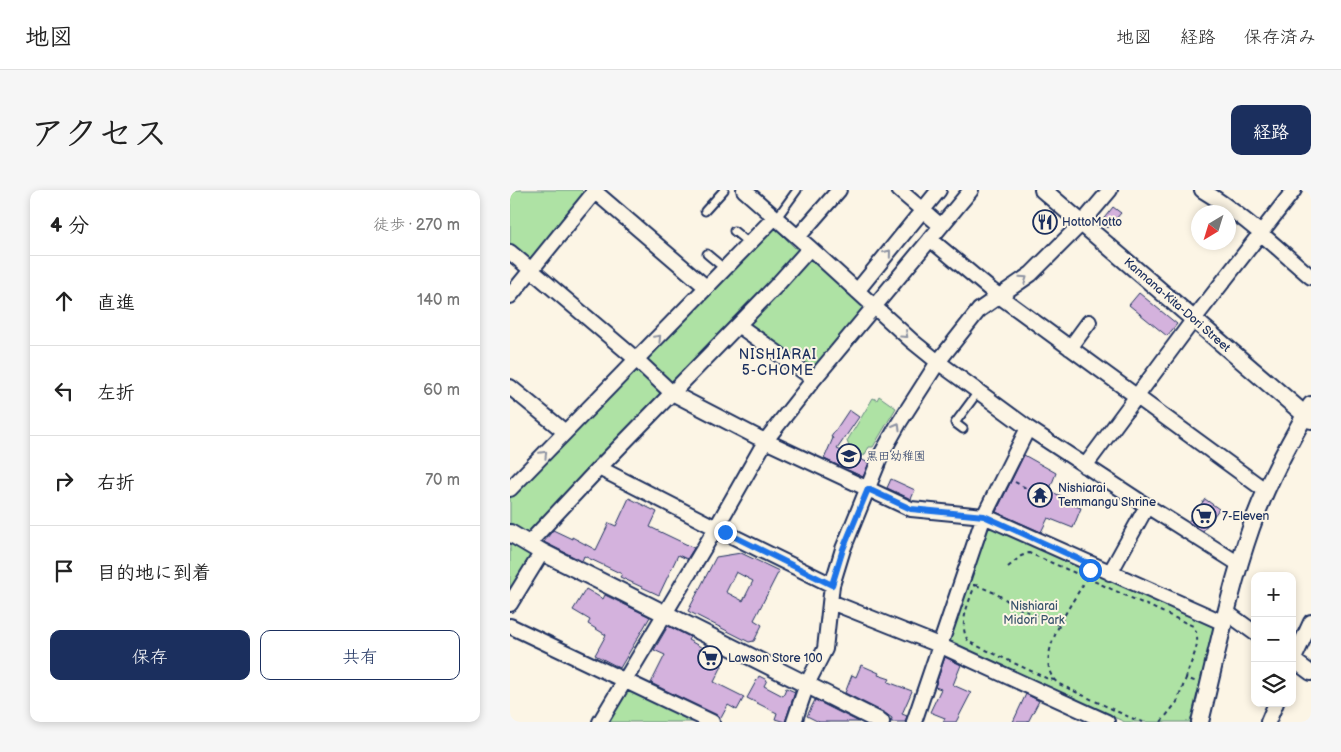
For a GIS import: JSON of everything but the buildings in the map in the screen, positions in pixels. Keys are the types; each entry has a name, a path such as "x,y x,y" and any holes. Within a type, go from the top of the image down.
{"street":[{"path":"744,190 912,341 938,362 1028,428 1240,564"},
{"path":"798,237 839,190"},
{"path":"900,190 940,226"},
{"path":"857,291 939,190"},
{"path":"600,722 716,528 766,440 970,190"},
{"name":"Kannana-Kita-Dori Street","path":"1044,190 1194,319 1309,413"},
{"path":"794,722 807,684 826,649 832,585 843,549 882,453 899,423 938,362 978,310 1031,274 1082,223 1110,190"},
{"path":"1203,190 1260,233 1311,277"},
{"path":"1085,466 1194,319 1294,190"},
{"path":"510,296 594,191 706,287"},
{"path":"510,489 706,287 775,219"},
{"path":"930,239 1000,296 1266,492"},
{"path":"510,604 535,548 599,468 810,248"},
{"path":"510,252 637,360 672,394 911,509 984,516 1110,573 1225,617 1251,631"},
{"path":"1070,348 1089,322"},
{"path":"738,325 814,379"},
{"path":"510,387 565,432"},
{"path":"1200,722 1225,617 1252,526 1284,452 1309,413"},
{"path":"914,722 939,645 968,583 984,516 1028,428"},
{"path":"599,468 832,585"},
{"path":"1110,573 1147,506"},
{"path":"510,533 535,548 881,722"},
{"path":"831,602 939,645 1085,718 1107,722"},
{"path":"1296,654 1311,622"},
{"path":"510,626 712,722"},
{"path":"1294,662 1311,673"},
{"path":"1268,722 1274,707"}],"lane":[{"path":"705,211 724,190"},
{"path":"775,219 797,190"},
{"path":"734,231 750,244"},
{"path":"707,254 725,269"},
{"path":"963,429 955,423 978,392"}],"path":[{"path":"1004,476 1033,492"},
{"path":"1008,567 1021,556 1029,553 1193,626 1197,633 1197,647 1180,696 1161,722"},
{"path":"1054,680 1047,660 1059,625 1072,599 1087,578"},
{"path":"1059,625 1021,609 995,593 968,583 964,625 965,637 969,642 1054,680 1130,718 1143,722"},
{"path":"1186,678 1201,684"},
{"path":"1164,719 1167,722"}],"green space":[{"path":"510,190 581,190 585,194 532,264 510,245"},
{"path":"773,226 795,248 801,251 674,385 668,385 644,359"},
{"path":"810,258 815,260 864,305 864,312 816,370 811,371 746,325"},
{"path":"633,371 640,372 665,396 529,538 510,527 510,494"},
{"path":"879,396 896,408 873,447 869,447 864,456 850,449 847,441 873,398 877,400"},
{"name":"Nishiarai Midori Park","path":"988,523 1218,625 1193,722 1125,722 943,642"},
{"path":"510,540 533,556 510,594"},
{"path":"626,691 631,691 698,722 607,722"}],"place":[{"name":"HottoMotto","path":"1045,222"},
{"name":"黒田幼稚園","path":"849,456"},
{"name":"Nishiarai Temmangu Shrine","path":"1040,495"},
{"name":"7-Eleven","path":"1204,516"},
{"name":"Lawson Store 100","path":"710,658"}],"district":[{"name":"NISHIARAI 5-CHOME","path":"778,362"}],"route":[{"path":"725,532 832,585 843,549 868,489 911,509 984,516 1092,565 1090,570"}]}
